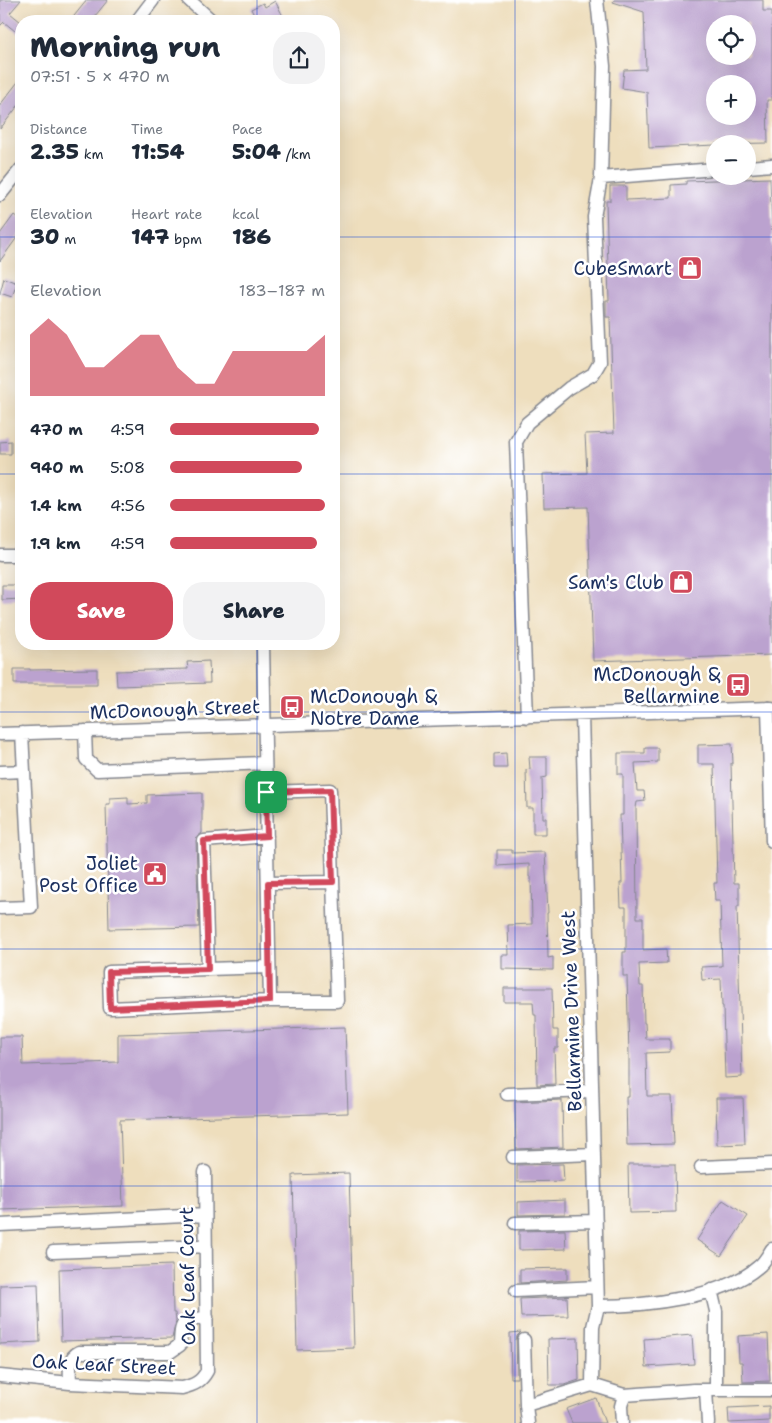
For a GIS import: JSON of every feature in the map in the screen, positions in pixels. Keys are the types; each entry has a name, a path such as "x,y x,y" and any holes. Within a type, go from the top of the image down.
{"street":[{"path":"142,15 154,0"},
{"path":"190,0 206,15"},
{"path":"527,717 516,442 527,423 569,388 594,374 600,362 594,217 601,178 604,66 597,0"},
{"path":"756,166 772,165"},
{"path":"601,178 706,170"},
{"path":"0,195 15,179"},
{"path":"0,555 15,555"},
{"path":"263,650 270,1001"},
{"path":"770,708 772,841"},
{"name":"McDonough Street","path":"0,734 770,708"},
{"name":"Bellarmine Drive West","path":"582,715 598,1306 593,1327 592,1385"},
{"path":"84,731 86,759 97,770 265,763"},
{"path":"0,908 31,907 22,734"},
{"path":"0,772 24,771"},
{"path":"266,792 330,790 337,1001 270,1001 110,1008 109,972 269,967"},
{"path":"208,969 204,841 267,836"},
{"path":"268,883 333,882"},
{"path":"507,1094 592,1091"},
{"path":"513,1156 594,1154"},
{"path":"701,1167 772,1164"},
{"name":"Oak Leaf Court","path":"203,1378 207,1371 205,1172"},
{"path":"0,1225 205,1215"},
{"path":"515,1223 596,1221"},
{"path":"52,1252 206,1246"},
{"path":"598,1306 662,1303 734,1283 759,1267 772,1250"},
{"path":"516,1290 597,1287"},
{"path":"708,1423 716,1311 711,1290"},
{"path":"70,1383 70,1360 74,1354 80,1352 170,1352 180,1345 180,1328 183,1324 207,1317"},
{"path":"524,1340 528,1423"},
{"name":"Oak Leaf Street","path":"0,1376 70,1383 182,1388 194,1385 203,1378"},
{"path":"526,1405 592,1385 624,1395 711,1390 772,1390"},
{"path":"622,1423 621,1406 624,1395"}],"building":[{"path":"0,0 21,0 10,13 15,17 15,31 4,22 0,26"},
{"path":"87,0 108,0 96,15 75,15"},
{"path":"614,0 763,0 763,11 772,11 772,100 767,100 768,143 756,143 756,135 706,135 706,145 649,148 647,92 622,88 624,70 646,69 644,12 613,2"},
{"path":"275,1 282,15 254,15 251,9 263,3 265,7"},
{"path":"15,86 15,110 0,129 0,105"},
{"path":"756,178 770,178 772,235 772,655 593,661 588,507 544,508 543,474 587,473 585,434 614,433 610,317 606,317 606,301 609,301 606,201 610,201 610,186 626,186 626,200 671,198 671,185 686,184 686,181 706,180 706,185 756,185"},
{"path":"15,216 15,240 0,261 0,234"},
{"path":"4,278 15,282 12,297 0,293"},
{"path":"11,441 11,454 0,454 0,442"},
{"path":"2,585 15,585 15,599 2,600"},
{"path":"209,661 210,683 117,686 116,671 188,669 187,662"},
{"path":"14,669 97,669 97,684 14,684"},
{"path":"732,744 734,883 739,883 739,906 737,906 742,1077 725,1078 721,979 702,980 701,967 722,966 720,901 715,901 714,883 717,883 714,764 698,764 698,745"},
{"path":"645,748 658,748 658,762 635,763 637,791 644,791 645,801 637,802 636,808 637,918 643,918 643,950 666,949 667,963 639,964 640,986 643,986 646,1039 670,1039 670,1052 646,1053 647,1096 672,1096 674,1144 627,1145 626,1097 629,1097 629,1056 627,976 623,976 623,952 626,952 626,907 621,907 620,883 622,883 620,815 623,815 623,774 618,774 618,753 645,753"},
{"path":"506,753 507,768 494,768 494,754"},
{"path":"529,757 547,757 547,777 542,778 543,818 546,818 546,834 533,834 533,808 527,808 526,770 530,769"},
{"name":"Joliet Post Office","path":"202,793 202,833 197,837 196,841 199,927 109,929 106,804 110,804 110,798 128,797 128,804 147,803 147,795"},
{"path":"497,850 512,850 512,853 545,852 548,958 553,957 553,970 502,969 502,955 509,955 508,925 532,924 531,877 529,877 529,864 497,866"},
{"path":"504,988 552,988 553,1030 558,1030 558,1048 554,1048 555,1084 537,1085 536,1015 534,1015 533,1002 504,1002"},
{"path":"345,1027 348,1113 120,1120 123,1206 0,1210 0,1037 22,1037 23,1065 118,1062 118,1034"},
{"path":"716,1098 743,1098 745,1144 717,1145"},
{"path":"562,1100 563,1147 516,1149 515,1102"},
{"path":"563,1164 564,1181 517,1182 517,1165"},
{"path":"628,1164 675,1164 676,1212 629,1213"},
{"path":"349,1173 354,1348 297,1350 293,1175"},
{"path":"565,1200 565,1214 518,1215 518,1202"},
{"path":"723,1200 748,1216 721,1256 697,1240"},
{"path":"565,1230 566,1249 519,1250 519,1231"},
{"path":"172,1265 173,1313 175,1313 176,1322 172,1338 61,1341 59,1269"},
{"path":"567,1268 567,1280 520,1283 520,1269"},
{"path":"38,1284 40,1342 0,1344 0,1285"},
{"path":"567,1297 568,1316 521,1317 520,1299"},
{"path":"521,1332 516,1340 517,1378 511,1378 510,1333"},
{"path":"768,1334 770,1381 743,1382 742,1362 739,1362 738,1336"},
{"path":"692,1335 694,1364 646,1367 644,1339"},
{"path":"578,1338 579,1380 564,1385 549,1385 548,1339"},
{"path":"596,1398 605,1423 572,1423 566,1409"},
{"path":"769,1406 769,1421 729,1423 728,1408"}],"place":[{"name":"CubeSmart","path":"690,268"},
{"name":"Sam's Club","path":"681,582"},
{"name":"McDonough & Bellarmine","path":"738,685"},
{"name":"McDonough & Notre Dame","path":"292,707"},
{"name":"Joliet Post Office","path":"155,874"}],"route":[{"path":"330,790 333,882 268,883 270,1001 110,1008 109,972 208,969 204,841 267,836 266,792 330,790"}]}
